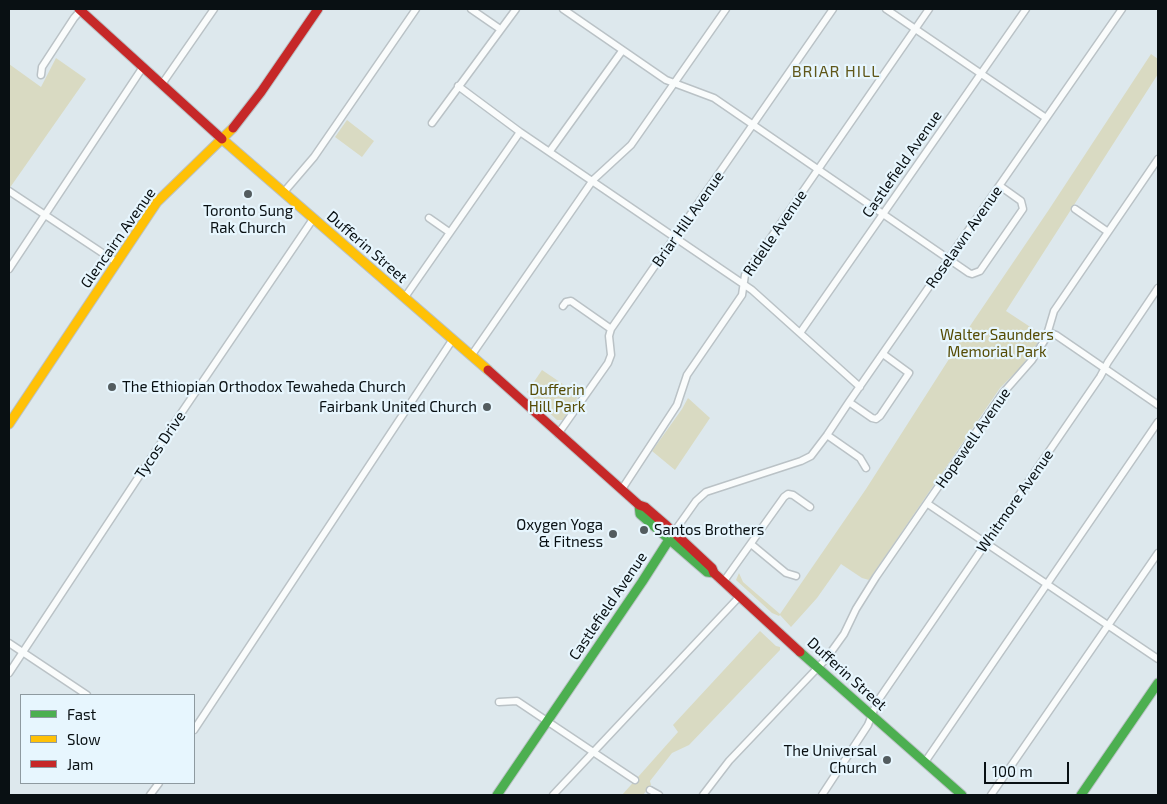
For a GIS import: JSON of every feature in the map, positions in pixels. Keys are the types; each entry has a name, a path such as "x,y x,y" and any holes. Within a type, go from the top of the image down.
{"main road":[{"name":"Dufferin Street","path":"80,9 313,219 453,339 640,505 640,514 671,536 707,572 714,573 724,581 925,762 956,793"},
{"name":"Glencairn Avenue","path":"10,420 157,202 224,140 261,92 318,9"},
{"name":"Castlefield Avenue","path":"497,795 642,582 671,536"},
{"path":"1082,795 1157,688"}],"street":[{"path":"41,75 42,67 80,9"},
{"path":"162,84 214,9"},
{"path":"284,192 314,157 416,9"},
{"path":"471,9 500,29"},
{"path":"432,123 516,9"},
{"path":"563,9 622,51 674,84 714,98 883,216 972,274 980,271 1023,208 1022,201 1000,186"},
{"path":"471,356 593,180 631,145 726,9"},
{"name":"Briar Hill Avenue","path":"611,329 833,9"},
{"path":"886,9 1046,118"},
{"name":"Ridelle Avenue","path":"622,489 677,405 687,376 742,295 745,275 929,9"},
{"name":"Castlefield Avenue","path":"800,334 1026,9"},
{"name":"Roselawn Avenue","path":"801,461 811,456 827,435 848,402 1122,9"},
{"path":"550,152 622,51"},
{"path":"9,270 143,67"},
{"path":"458,86 520,132 752,290 860,387"},
{"path":"404,297 520,132"},
{"name":"Hopewell Avenue","path":"703,795 729,761 819,667 844,634 872,583 1003,393 1032,360 1046,338 1054,311 1158,159"},
{"path":"9,191 116,262"},
{"path":"1074,209 1108,232"},
{"path":"429,218 449,232"},
{"name":"Tycos Drive","path":"9,673 313,219"},
{"name":"Whitmore Avenue","path":"822,795 868,725 877,702 1158,288"},
{"path":"558,434 608,364 611,350 611,329 571,301 566,302 563,306"},
{"path":"1048,332 1056,335 1158,405"},
{"path":"195,728 453,339"},
{"path":"848,402 872,418 878,418 910,372 883,354"},
{"path":"925,762 1158,422"},
{"path":"827,435 860,458 866,468"},
{"name":"Castlefield Avenue","path":"671,536 696,501 706,492 801,461"},
{"path":"724,581 784,497 788,494 792,495 810,507"},
{"path":"928,504 1158,659"},
{"path":"751,544 786,573 796,576"},
{"path":"991,795 1158,553"},
{"path":"553,795 740,596"},
{"path":"9,643 85,694"},
{"path":"498,702 517,701 634,780"},
{"path":"150,795 157,784"},
{"path":"650,790 658,795"}],"green space":[{"name":"Walter Saunders Memorial Park","path":"1151,54 1158,59 1158,74 1006,311 1041,334 1037,344 1021,367 1000,388 869,580 862,578 841,564 817,598 791,627 780,615 772,613 736,580 739,573 743,582 780,614 866,489 972,323"},
{"path":"56,58 86,79 9,189 9,64 41,87"},
{"path":"347,120 374,141 362,157 335,137"},
{"name":"Dufferin Hill Park","path":"542,370 579,395 563,420 557,420 527,392"},
{"path":"688,398 710,418 675,470 652,451"},
{"path":"760,631 776,646 780,647 780,650 689,745 672,753 650,781 651,785 643,795 622,795 678,732 673,725"}],"traffic: fast":[{"path":"639,505 640,514 707,572 714,573"},
{"path":"497,795 674,532"},
{"path":"800,652 962,795"},
{"path":"1081,795 1158,683"}],"traffic: slow":[{"path":"9,424 157,202 233,128"},
{"path":"222,139 488,370"}],"traffic: jam":[{"path":"79,9 222,139"},
{"path":"233,128 261,92 318,9"},
{"path":"488,370 639,505 645,507 667,526 712,568 714,573 800,652"}],"place":[{"name":"Toronto Sung Rak Church","path":"248,194"},
{"name":"The Ethiopian Orthodox Tewaheda Church","path":"112,387"},
{"name":"Fairbank United Church","path":"487,407"},
{"name":"Santos Brothers","path":"644,530"},
{"name":"Oxygen Yoga & Fitness","path":"613,534"},
{"name":"The Universal Church","path":"887,760"}],"district":[{"name":"BRIAR HILL","path":"836,72"}]}
